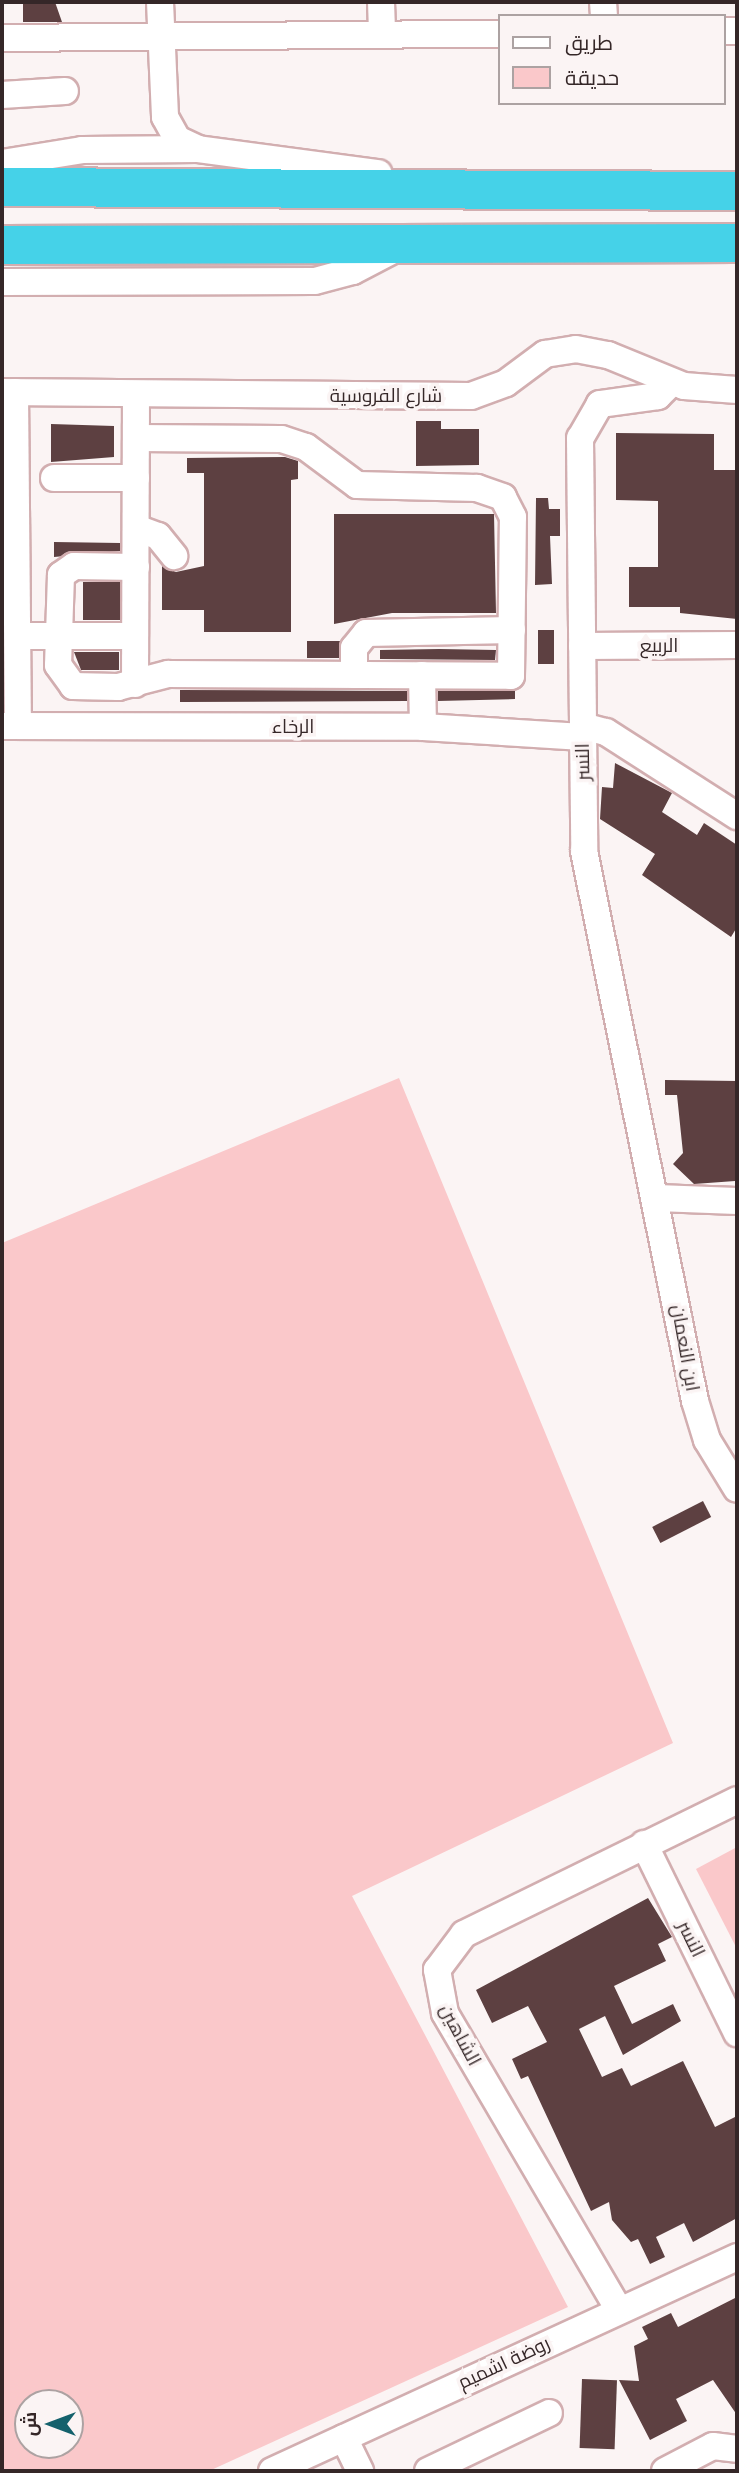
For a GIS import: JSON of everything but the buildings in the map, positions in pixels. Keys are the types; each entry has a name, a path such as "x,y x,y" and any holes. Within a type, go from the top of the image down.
{"highway":[{"path":"2,187 737,191"},
{"path":"2,245 737,243"}],"street":[{"path":"160,2 163,103 172,133 198,149"},
{"path":"382,2 382,34"},
{"path":"2,38 161,39 498,34"},
{"path":"2,95 65,91"},
{"path":"113,149 146,139 163,103"},
{"path":"2,163 113,149 198,149 582,192"},
{"path":"2,282 315,281 353,271 401,246"},
{"name":"شارع الفروسية","path":"10,726 18,636 8,392 471,396 506,383 545,354 576,349 608,355 672,382 737,390"},
{"name":"النسر","path":"657,1198 584,851 584,425 600,404 658,396 672,382"},
{"path":"135,684 136,395"},
{"path":"136,439 281,439 306,447 357,485 496,493 513,517 511,676 168,674 135,684 67,682 58,665 64,570 136,567"},
{"path":"54,478 136,478"},
{"path":"136,528 158,536 174,556"},
{"path":"354,675 354,648 366,633 512,630"},
{"path":"18,636 135,636"},
{"name":"الربيع","path":"582,646 737,645"},
{"path":"422,675 423,727"},
{"name":"الرخاء","path":"10,726 423,727 606,732 737,816"},
{"path":"657,1198 737,1201"},
{"name":"ابن النعمان","path":"657,1198 695,1401 707,1440 737,1489"},
{"name":"الشاهين","path":"619,2310 445,2013 437,1970 464,1934 737,1800"},
{"name":"النسر","path":"644,1844 737,2033"},
{"name":"روضة اشميم","path":"272,2471 737,2257"},
{"path":"428,2471 549,2413"},
{"path":"344,2438 360,2471"},
{"path":"665,2471 713,2446 737,2449"}],"green space":[{"path":"399,1078 673,1743 352,1896 568,2307 209,2471 2,2471 2,1243"},
{"path":"737,1847 737,1949 696,1869"}]}
